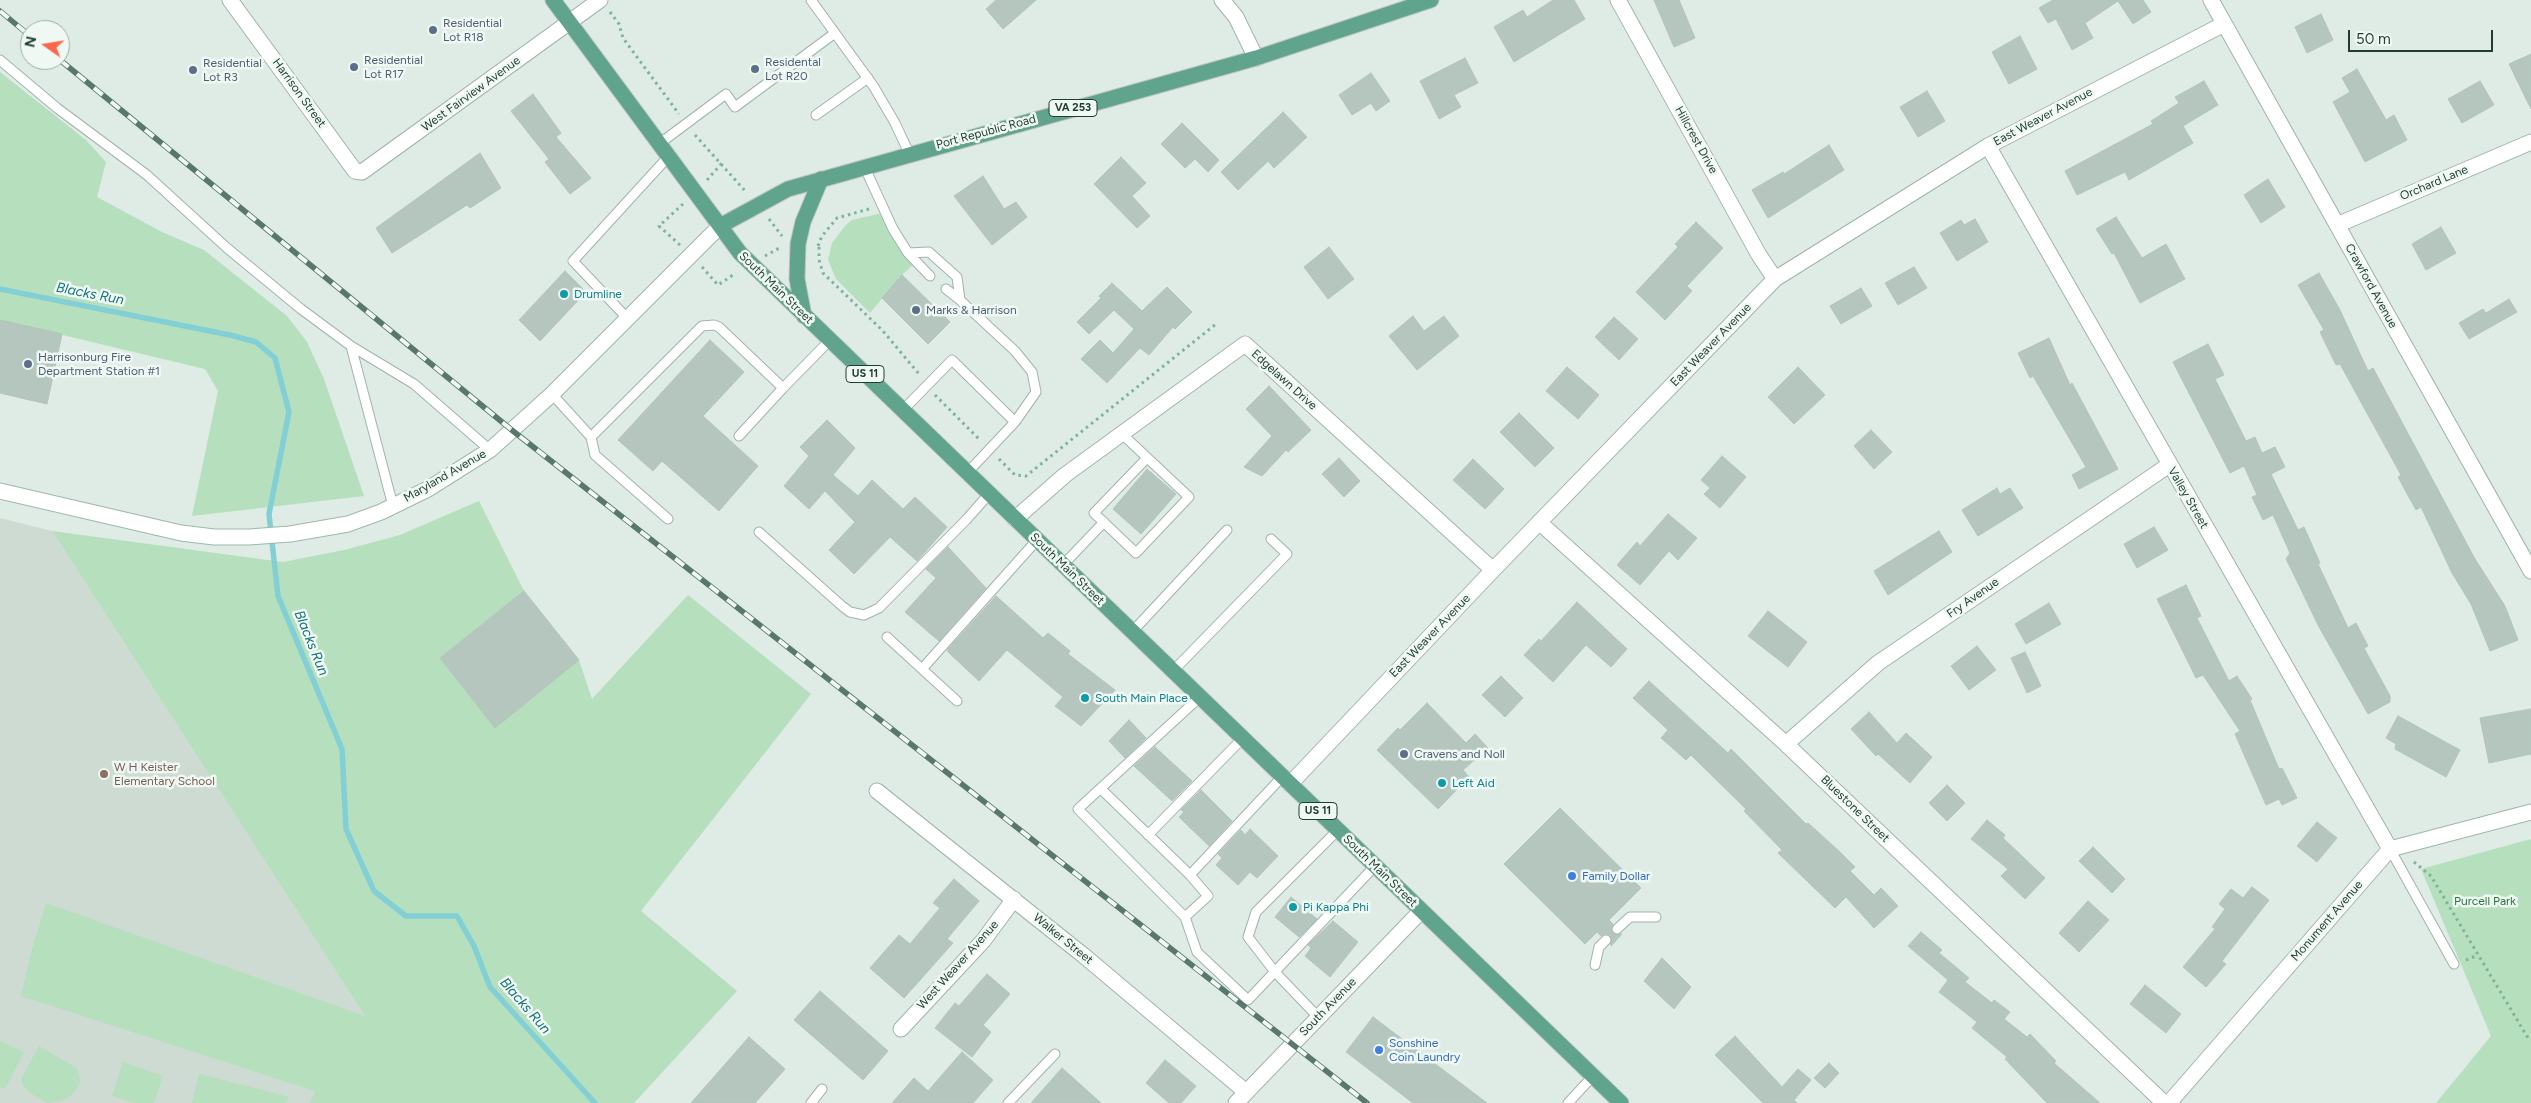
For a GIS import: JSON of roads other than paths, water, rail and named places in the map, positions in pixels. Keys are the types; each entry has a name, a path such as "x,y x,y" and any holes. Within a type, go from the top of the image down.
{"main road":[{"name":"South Main Street","path":"554,0 740,253 1621,1103"},
{"name":"Port Republic Road","path":"720,226 788,189 909,153 1256,58 1431,0"},
{"path":"804,316 797,279 798,244 803,222 821,179"}],"street":[{"name":"Harrison Street","path":"230,0 355,170 362,172 372,166"},
{"path":"1222,0 1236,17 1256,58"},
{"name":"Hillcrest Drive","path":"1618,0 1759,255 1776,279"},
{"name":"Crawford Avenue","path":"2211,0 2531,571"},
{"name":"West Fairview Avenue","path":"372,166 570,22 602,3"},
{"name":"East Weaver Avenue","path":"1286,781 1776,279 1988,146 2224,24"},
{"name":"Orchard Lane","path":"2337,225 2531,142"},
{"name":"Valley Street","path":"1988,146 2390,849"},
{"name":"Maryland Avenue","path":"0,491 181,533 249,538 290,534 348,524 393,506 428,489 490,450 552,394 720,226"},
{"name":"Edgelawn Drive","path":"1015,519 1065,475 1245,344 1493,570"},
{"name":"Fry Avenue","path":"1786,744 1878,663 2169,465"},
{"name":"Bluestone Street","path":"1540,522 1786,744 2164,1103"},
{"name":"Walker Street","path":"877,791 1014,899 1246,1092"},
{"path":"2390,849 2531,812"},
{"name":"Monument Avenue","path":"2168,1103 2390,849"},
{"name":"West Weaver Avenue","path":"901,1029 983,941 1014,899"},
{"name":"South Avenue","path":"1236,1103 1421,911"}],"lane":[{"path":"811,0 868,78 891,116 909,153"},
{"path":"659,144 726,94 735,107 835,33"},
{"path":"0,60 57,108 126,158 227,248 351,346 414,384 490,450"},
{"path":"816,115 868,78"},
{"path":"627,318 573,261 668,157"},
{"path":"864,166 893,229 908,253 930,276"},
{"path":"908,253 929,252 957,277 960,300"},
{"path":"946,289 1015,352 1032,372 1036,392 1015,422 967,473"},
{"path":"591,437 702,326 719,327 783,388"},
{"path":"739,436 830,340"},
{"path":"351,346 393,506"},
{"path":"903,410 952,360 1015,422"},
{"path":"552,394 591,437 595,455 668,519"},
{"path":"1122,434 1189,497 1136,553 1094,513 1147,458"},
{"path":"759,532 842,606 850,612 864,615 880,608 989,494"},
{"path":"1063,565 1104,522"},
{"path":"1132,632 1227,530"},
{"path":"1173,671 1288,554 1271,539"},
{"path":"922,669 1037,540"},
{"path":"887,637 957,701"},
{"path":"1200,697 1078,809 1185,917 1197,952 1248,1000 1375,866"},
{"path":"1148,835 1242,739"},
{"path":"1190,875 1286,781"},
{"path":"1101,789 1190,875 1208,896 1185,917"},
{"path":"1318,1018 1275,972 1248,937 1256,912 1338,830"},
{"path":"2390,849 2454,964"},
{"path":"1617,929 1630,917 1656,918"},
{"path":"1595,965 1599,947 1606,940"},
{"path":"1008,1103 1055,1054"},
{"path":"1568,1103 1593,1076"},
{"path":"810,1103 822,1089"}],"waterway":[{"name":"Blacks Run","path":"0,289 230,335 256,342 275,358 289,412 269,514 278,596 342,749 346,829 374,891 406,916 457,916 474,946 490,987 595,1103"}],"railway":[{"path":"0,11 20,28"},
{"path":"70,68 513,431 1367,1103"}],"place":[{"name":"Residential Lot R18","path":"433,30"},
{"name":"Residential Lot R17","path":"354,67"},
{"name":"Residental Lot R20","path":"755,69"},
{"name":"Residential Lot R3","path":"193,70"},
{"name":"Drumline","path":"564,294"},
{"name":"Marks & Harrison","path":"916,310"},
{"name":"Harrisonburg Fire Department Station #1","path":"28,364"},
{"name":"South Main Place","path":"1085,698"},
{"name":"Cravens and Noll","path":"1404,754"},
{"name":"W H Keister Elementary School","path":"104,774"},
{"name":"Left Aid","path":"1442,783"},
{"name":"Family Dollar","path":"1572,876"},
{"name":"Pi Kappa Phi","path":"1293,907"},
{"name":"Sonshine Coin Laundry","path":"1379,1050"}],"park label":[{"name":"Purcell Park","path":"2485,901"}]}
